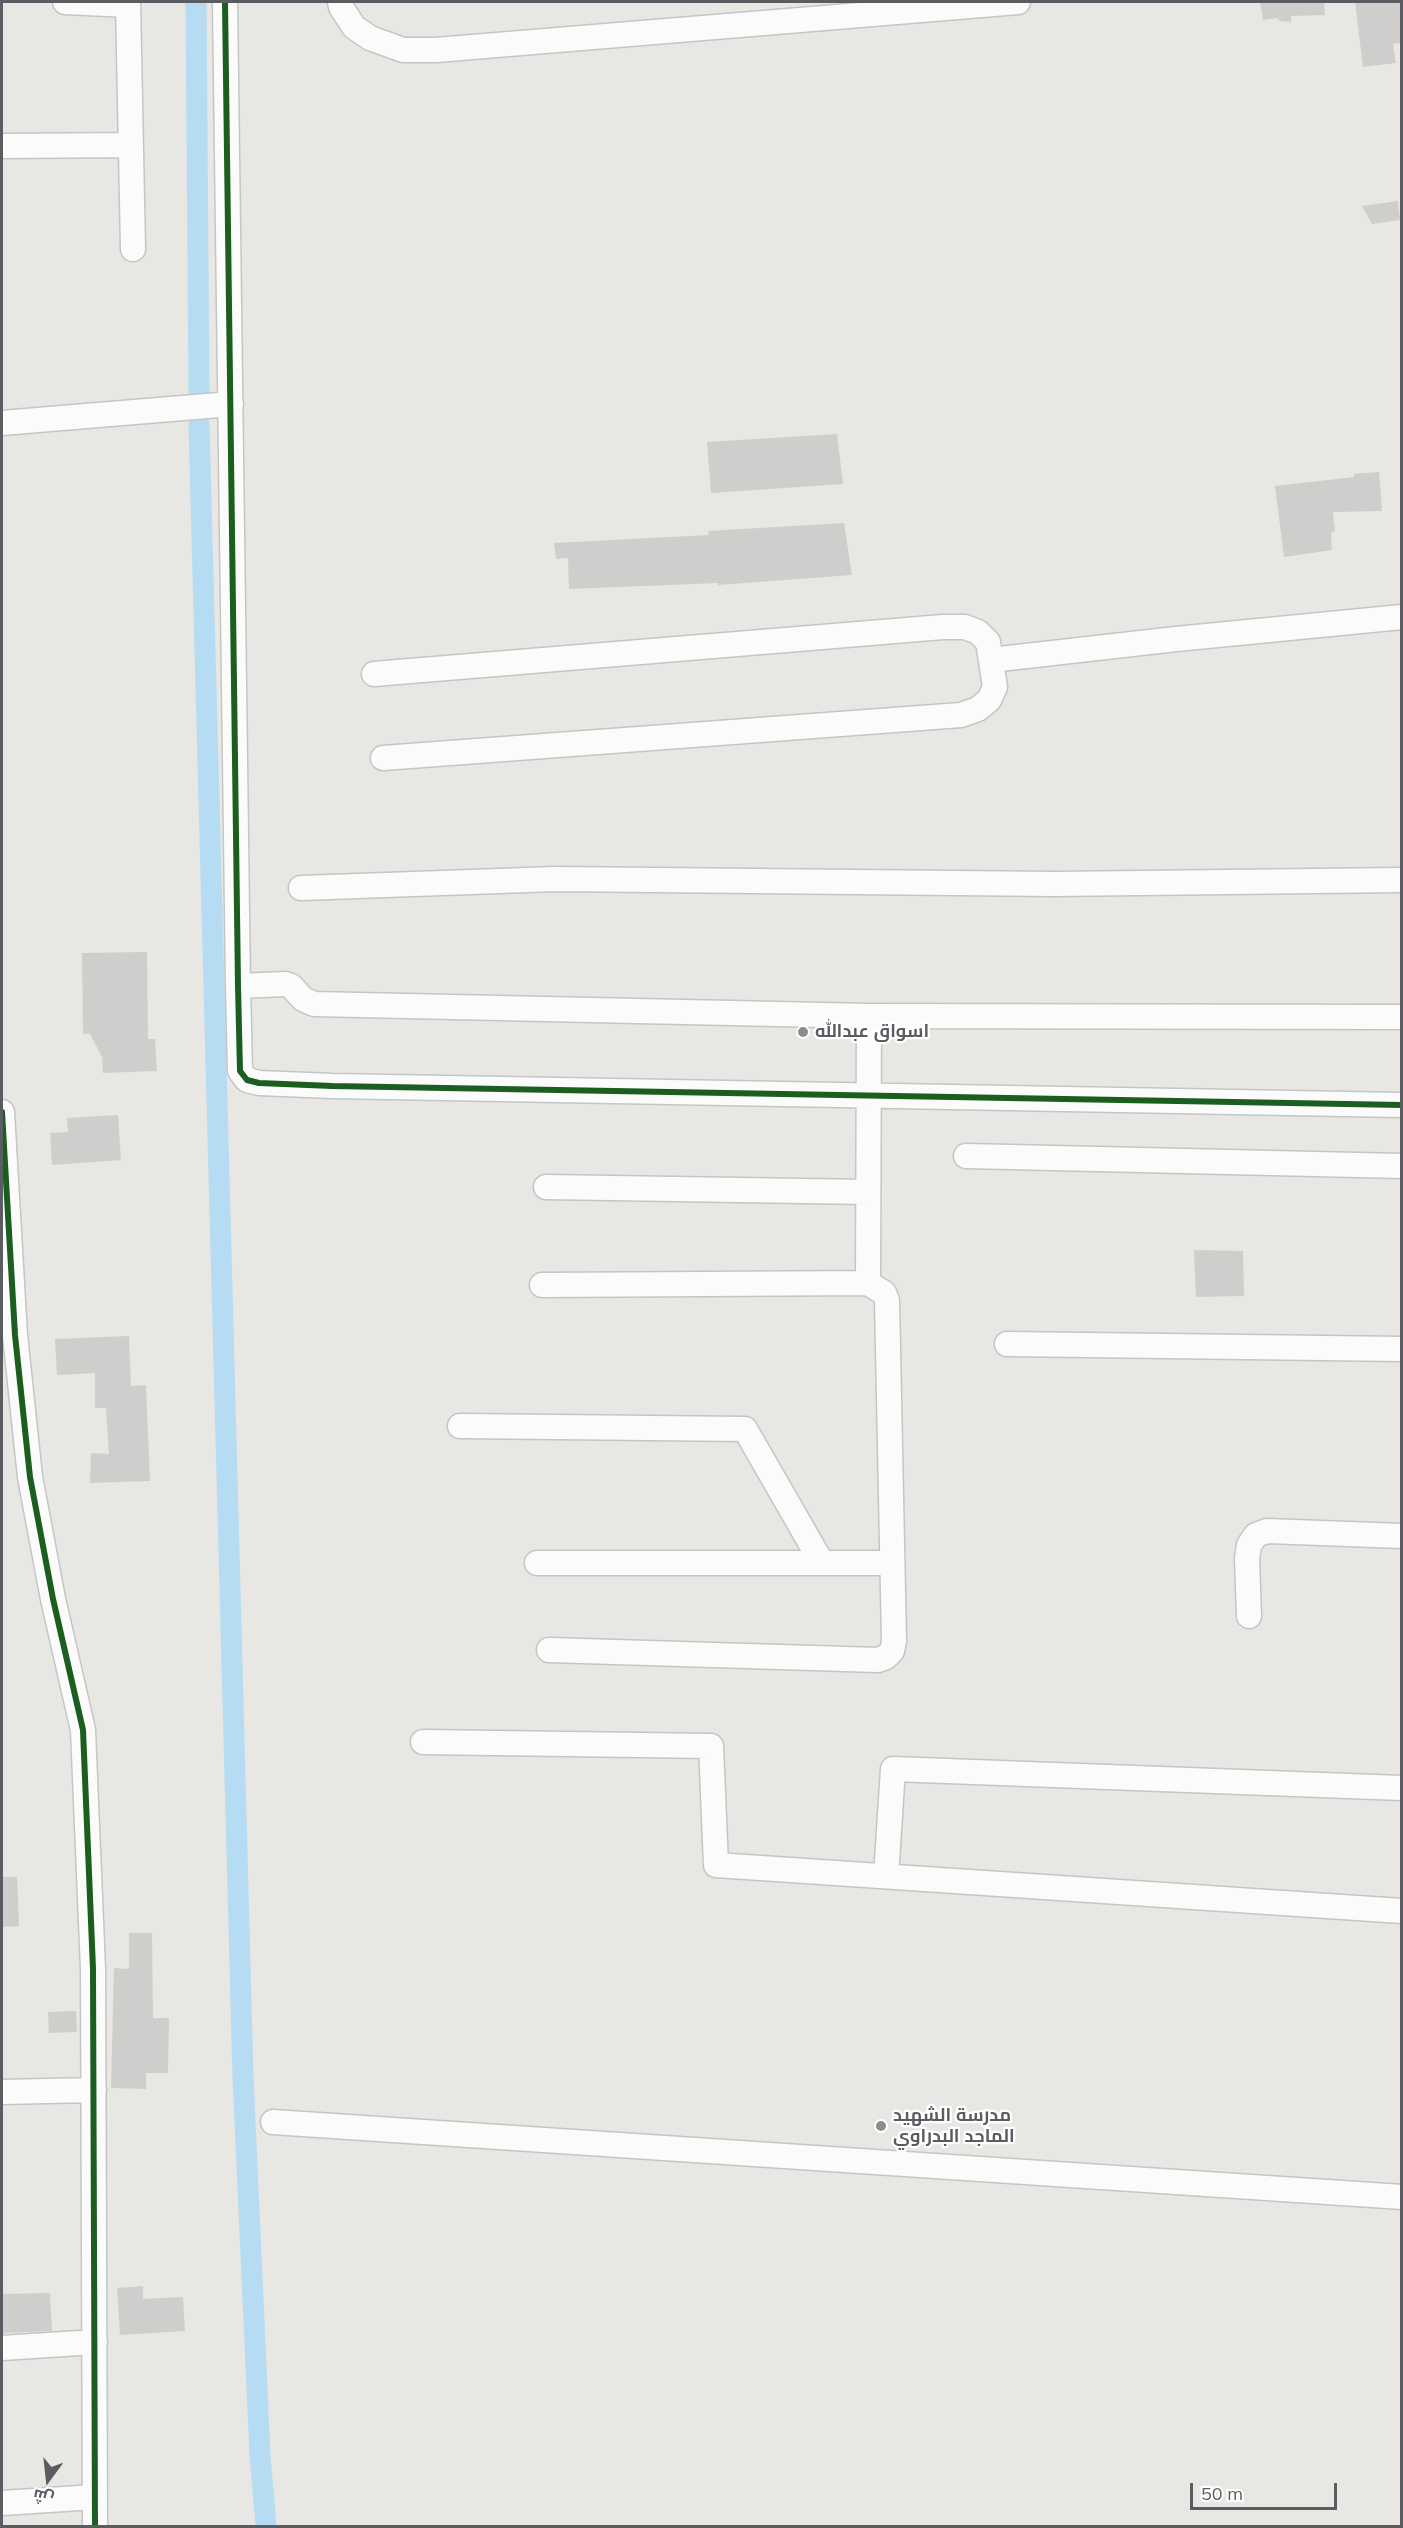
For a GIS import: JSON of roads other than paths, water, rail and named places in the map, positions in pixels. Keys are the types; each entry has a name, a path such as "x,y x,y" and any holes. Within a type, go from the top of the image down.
{"street":[{"path":"65,2 128,3 133,249"},
{"path":"225,2 238,986 240,1071 248,1080 259,1083 868,1097 1401,1105"},
{"path":"340,2 354,27 370,38 403,50 425,50 1018,2"},
{"path":"2,146 131,145"},
{"path":"2,423 231,404"},
{"path":"991,660 1401,617"},
{"path":"374,674 965,627 978,632 988,642 995,687 989,700 978,709 961,715 383,758"},
{"path":"301,888 555,879 1054,884 1401,880"},
{"path":"238,986 285,984 291,986 303,999 314,1004 869,1016 1401,1017"},
{"path":"868,1283 869,1016"},
{"path":"2,1112 15,1335 30,1477 53,1599 84,1730 93,1969 95,2526"},
{"path":"966,1156 1401,1166"},
{"path":"546,1187 868,1192"},
{"path":"542,1285 868,1283 884,1293 887,1300 894,1641 892,1651 886,1657 878,1660 549,1650"},
{"path":"1007,1344 1401,1349"},
{"path":"460,1426 745,1429 822,1563"},
{"path":"1249,1616 1247,1559 1249,1545 1256,1535 1267,1531 1401,1536"},
{"path":"537,1563 891,1563"},
{"path":"423,1742 711,1746 716,1865 1401,1911"},
{"path":"886,1876 893,1769 1401,1788"},
{"path":"2,2092 94,2090"},
{"path":"273,2122 1401,2197"},
{"path":"2,2348 95,2342"},
{"path":"2,2503 95,2497"}],"waterway":[{"path":"196,2 199,393"},
{"path":"199,425 243,2077 260,2455 266,2526"}],"place":[{"name":"اسواق عبدالله","path":"803,1032"},
{"name":"مدرسة الشهيد الماجد البدراوي","path":"881,2126"}]}
